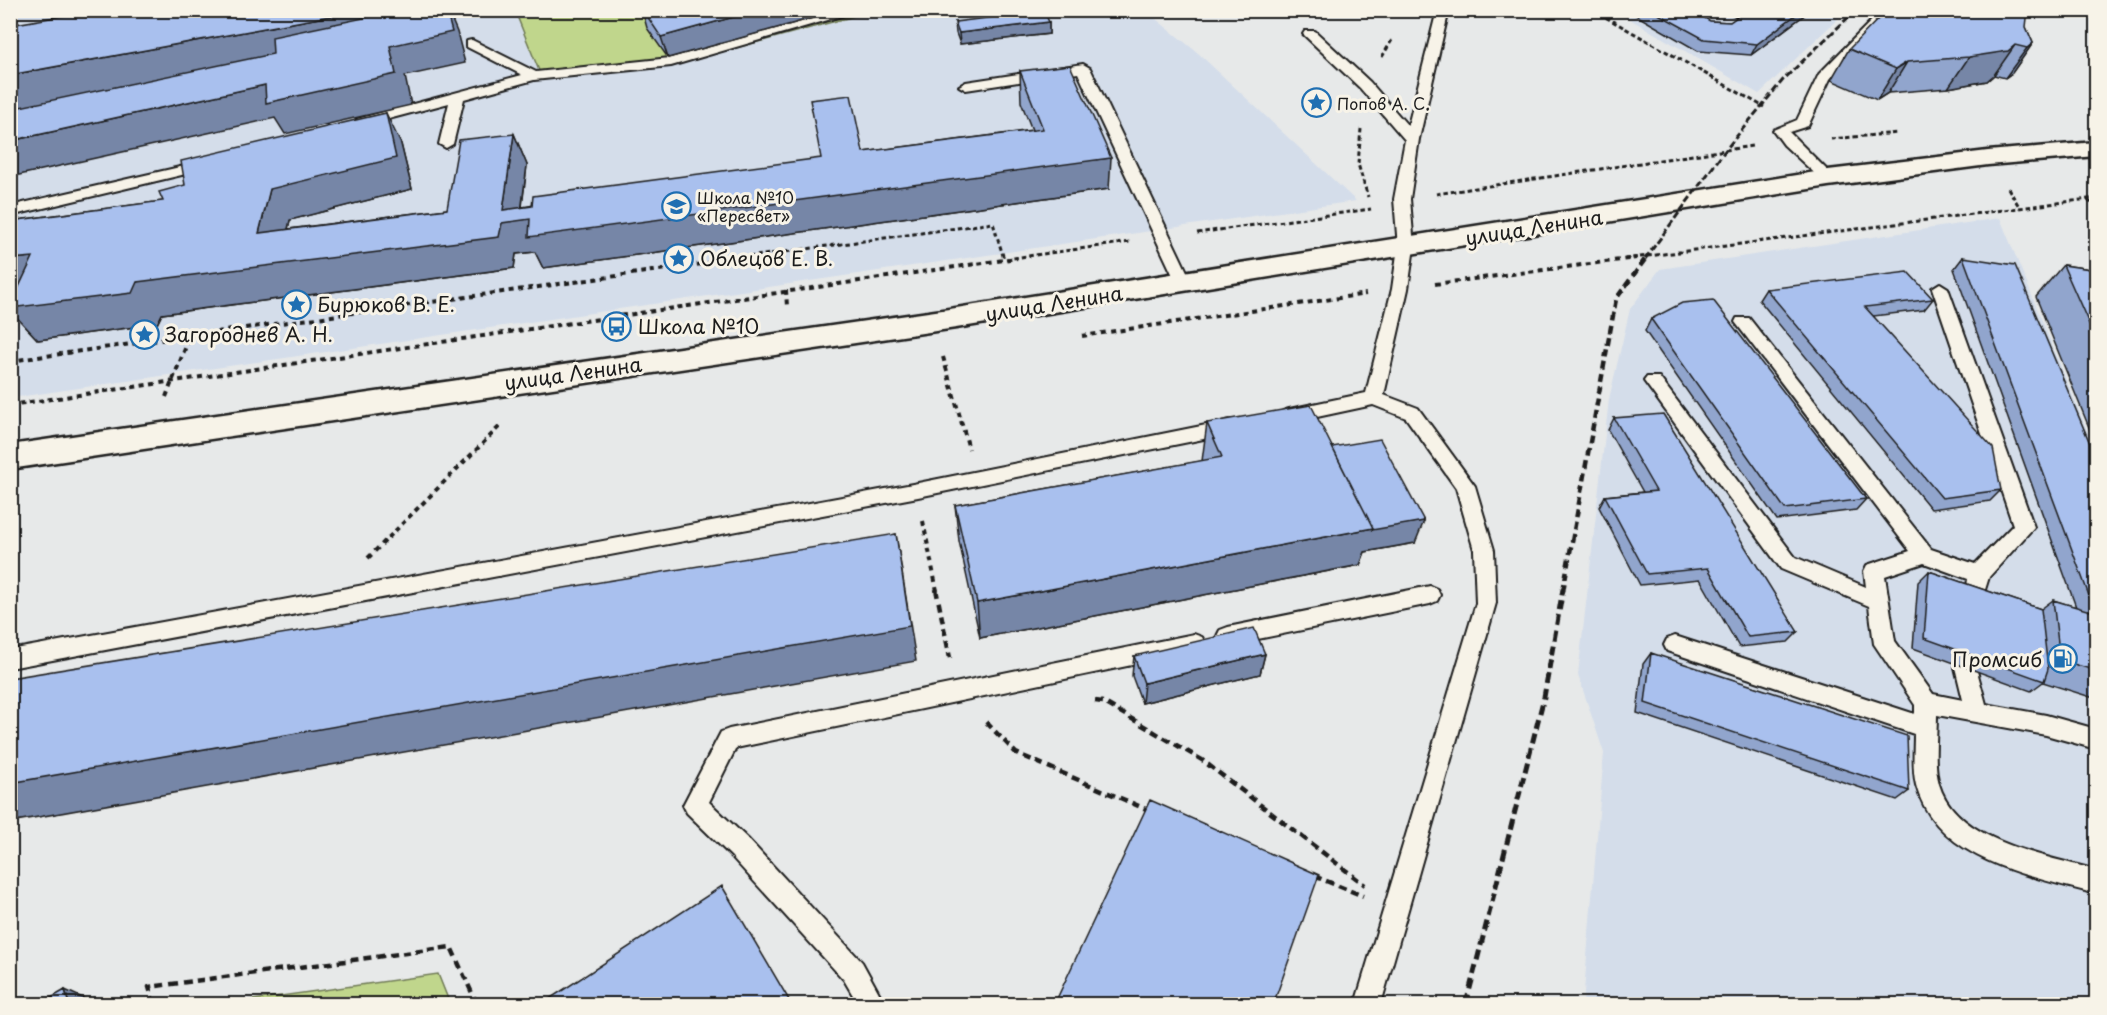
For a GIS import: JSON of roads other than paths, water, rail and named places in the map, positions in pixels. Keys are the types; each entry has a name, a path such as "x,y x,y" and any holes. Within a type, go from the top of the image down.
{"street":[{"name":"улица Ленина","path":"10,457 1184,282 1828,178 1988,158 2097,148"}],"lane":[{"path":"346,127 533,76 671,62 856,10"},
{"path":"1374,398 1400,289 1406,247 1402,199 1412,139 1443,10"},
{"path":"1828,178 1789,142 1780,130 1800,123 1824,76 1890,10"},
{"path":"1311,34 1365,86 1412,139"},
{"path":"472,44 520,67 533,76"},
{"path":"966,86 1083,68 1184,282"},
{"path":"446,144 458,96"},
{"path":"10,211 223,160"},
{"path":"1940,288 2024,527 1979,574 1974,602"},
{"path":"1743,322 1924,555 1979,574"},
{"path":"1653,381 1788,563 1878,601"},
{"path":"1269,420 1374,398 1412,413 1465,486 1484,561 1486,603 1368,1005"},
{"path":"10,659 977,479 1246,424"},
{"path":"1924,555 1874,571 1885,644 1926,703 1928,786 1946,819 1983,848 2097,882"},
{"path":"872,1005 853,971 740,848 695,805 729,739 1430,595"},
{"path":"1675,645 1926,728"},
{"path":"1966,667 1977,712"},
{"path":"1926,703 2046,725 2097,739"}],"railway":[{"path":"1645,259 1727,148 1783,80 1856,10"},
{"path":"1563,591 1616,299 1646,258"},
{"path":"1466,1004 1544,697 1563,589"}],"place":[{"name":"Попов А. С.","path":"1316,103"},
{"name":"Школа №10 «Пересвет»","path":"676,206"},
{"name":"Облецов Е. В.","path":"679,258"},
{"name":"Бирюков В. Е.","path":"296,304"},
{"name":"Школа №10","path":"617,326"},
{"name":"Загороднев А. Н.","path":"144,334"},
{"name":"Промсиб","path":"2063,659"}]}
